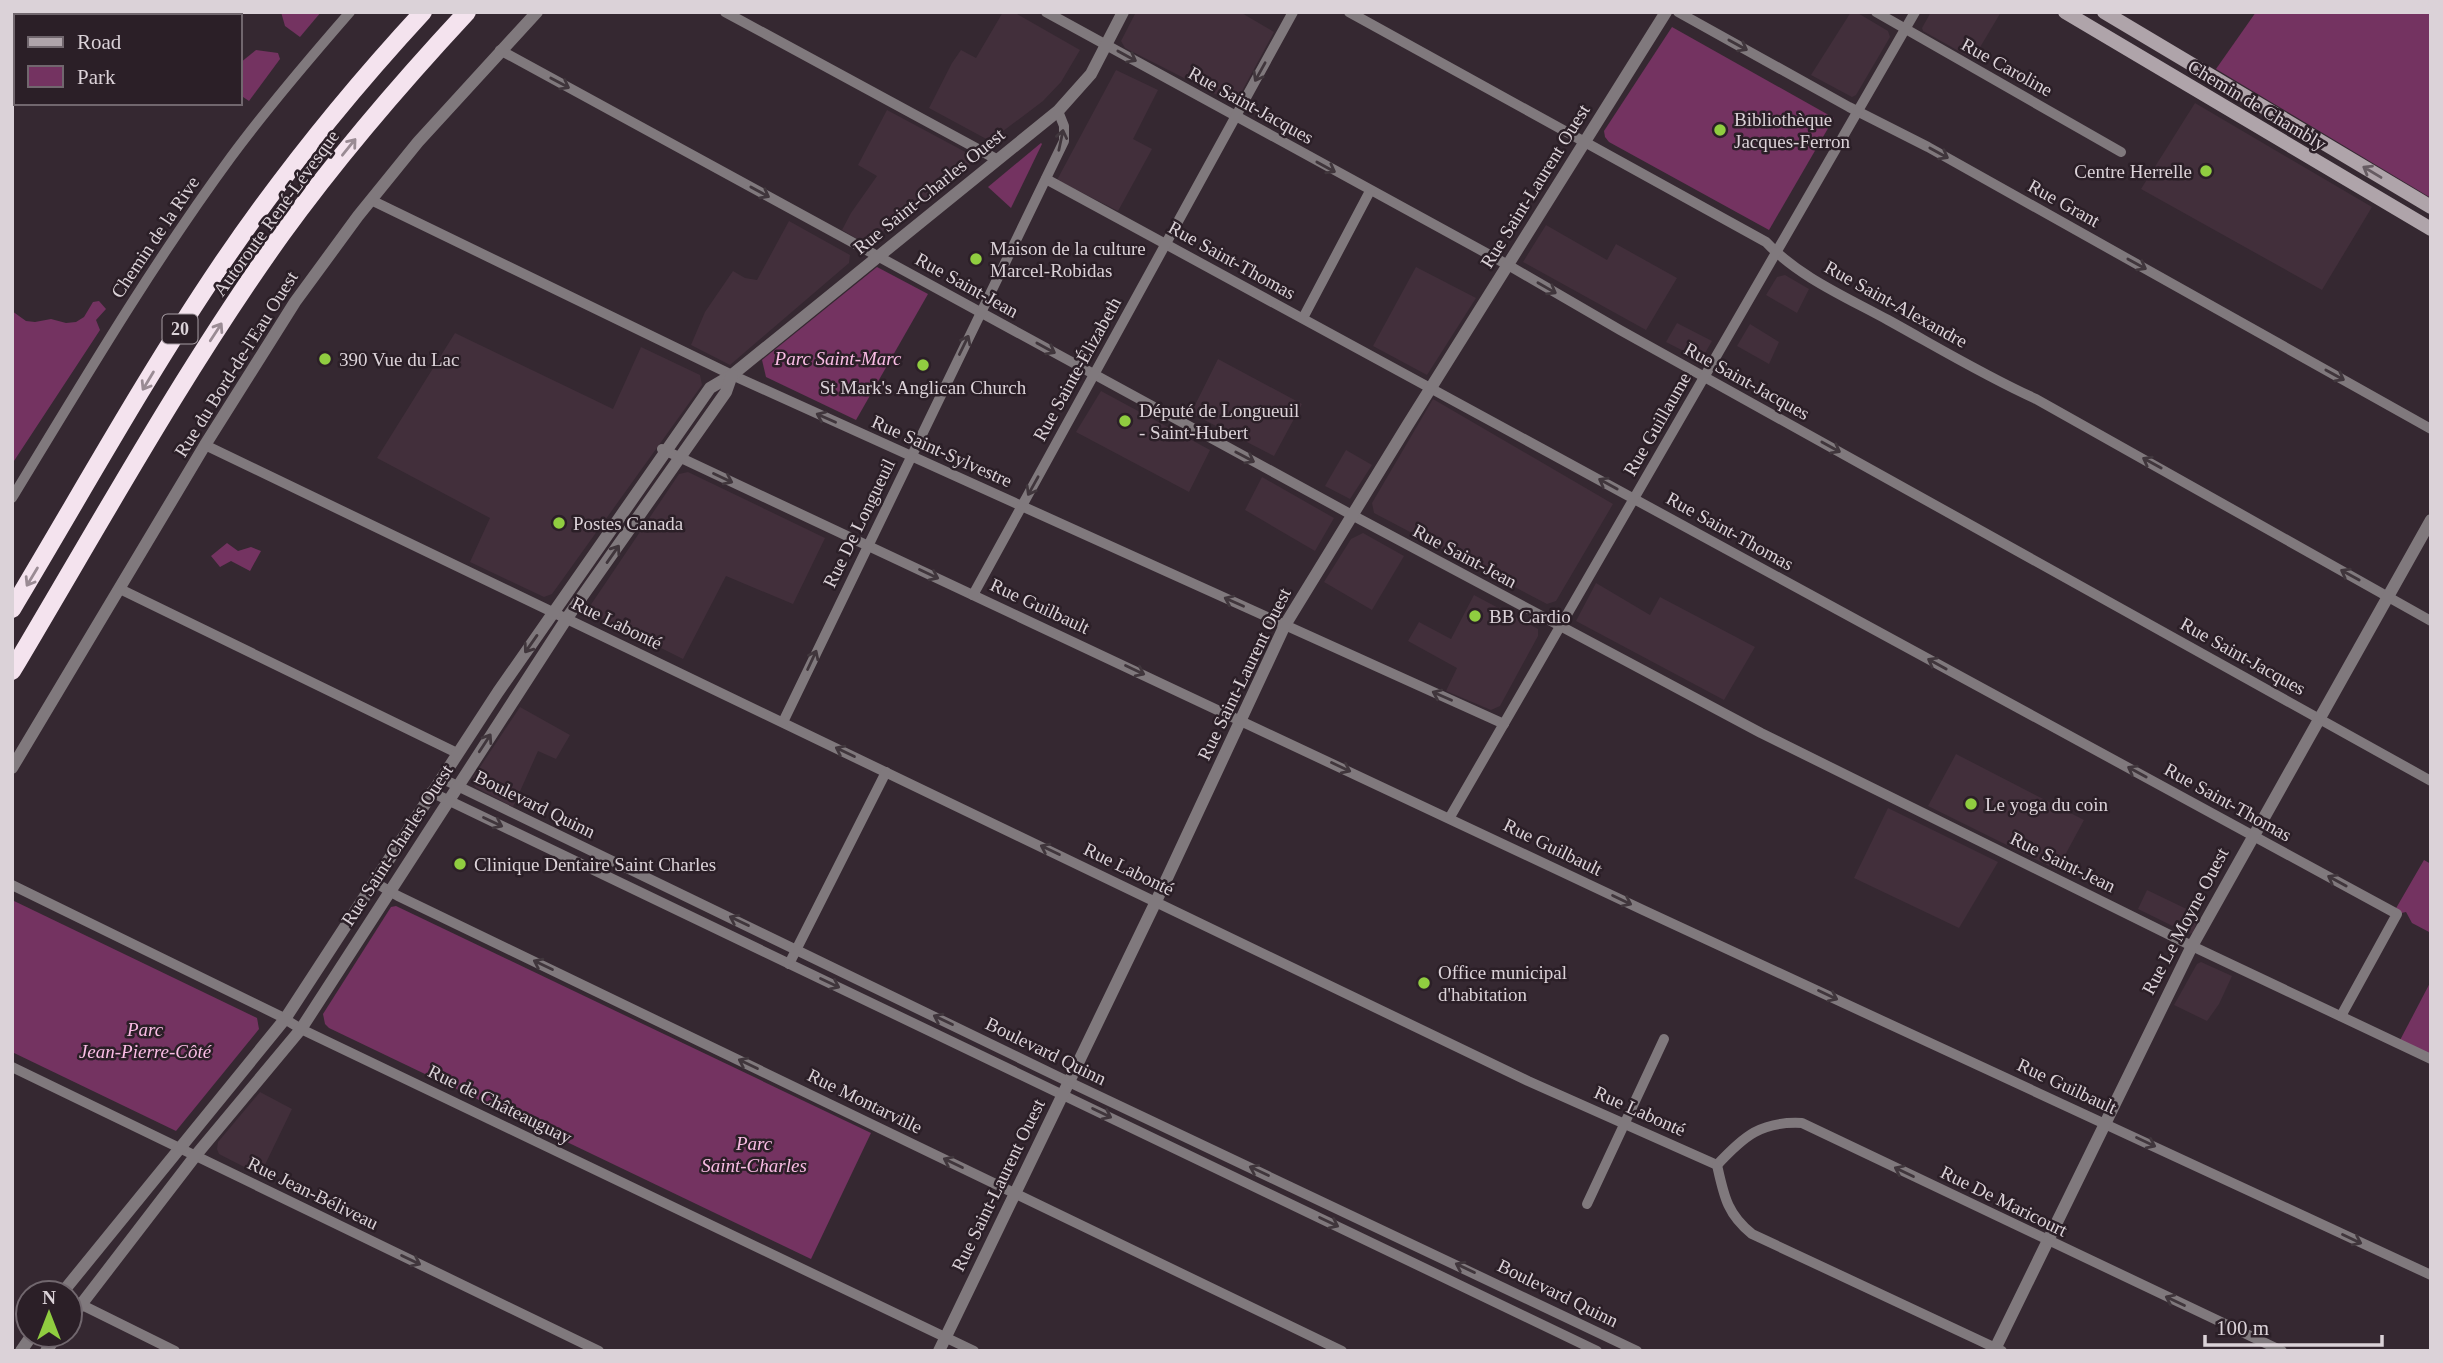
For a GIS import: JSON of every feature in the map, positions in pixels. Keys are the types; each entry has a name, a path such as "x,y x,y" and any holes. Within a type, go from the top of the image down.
{"highway":[{"name":"Autoroute René-Lévesque","path":"12,609 221,265 321,130 423,12"},
{"name":"Autoroute René-Lévesque","path":"12,671 192,371 271,250 367,124 467,12"}],"main road":[{"name":"Chemin de Chambly","path":"2065,12 2431,229"},
{"name":"Chemin de Chambly","path":"2104,12 2431,207"},
{"path":"2325,168 2336,150"}],"street":[{"name":"Chemin de la Rive","path":"12,498 114,331 190,215 275,101 350,12"},
{"name":"Rue du Bord-de-l'Eau Ouest","path":"12,768 205,445 295,302 418,142 537,12"},
{"path":"725,12 998,160"},
{"name":"Rue Saint-Jacques","path":"1046,12 1508,265 1704,377 2431,781"},
{"name":"Rue Saint-Charles Ouest","path":"73,1279 285,1018 457,753 663,450 710,388 732,375 1058,111 1087,80 1123,12"},
{"name":"Rue Sainte-Élizabeth","path":"973,595 1293,12"},
{"name":"Rue Saint-Alexandre","path":"1349,12 1766,242 1791,266 1999,382 2036,398 2431,621"},
{"name":"Rue Saint-Laurent Ouest","path":"939,1351 1156,901 1285,625 1666,12"},
{"name":"Rue Grant","path":"1678,12 1928,147 2431,429"},
{"name":"Rue Caroline","path":"1875,12 2121,152"},
{"name":"Rue Guillaume","path":"1450,817 1915,12"},
{"name":"Rue Saint-Jean","path":"500,50 1352,515 1762,733 2192,946 2431,1059"},
{"name":"Rue De Longueuil","path":"783,722 1064,141 1064,126 1058,111"},
{"name":"Rue Saint-Thomas","path":"1046,179 2396,914 2342,1016"},
{"path":"1303,318 1370,191"},
{"name":"Rue Saint-Sylvestre","path":"371,200 732,375 1504,724"},
{"name":"Rue Saint-Charles Ouest","path":"84,1291 301,1029 567,618 726,392 732,375"},
{"name":"Rue Labonté","path":"205,445 1528,1081 1717,1165"},
{"name":"Rue Guilbault","path":"663,450 2431,1275"},
{"name":"Rue Le Moyne Ouest","path":"1997,1350 2047,1241 2192,946 2431,520"},
{"name":"Boulevard Quinn","path":"120,589 457,753"},
{"path":"789,964 886,772"},
{"name":"Boulevard Quinn","path":"441,778 797,949 1066,1088 1597,1351"},
{"name":"Boulevard Quinn","path":"431,792 789,964 1066,1088 1637,1351"},
{"name":"Rue Montarville","path":"373,882 1342,1351"},
{"name":"Rue de Châteauguay","path":"12,885 285,1018 301,1029 974,1351"},
{"path":"1587,1204 1664,1039"},
{"name":"Rue Jean-Béliveau","path":"12,1067 583,1347 599,1351"},
{"name":"Rue De Maricourt","path":"1717,1165 1740,1140 1758,1129 1782,1122 1802,1123 2282,1351"},
{"path":"1717,1165 1725,1199 1736,1221 1752,1234 1997,1350"},
{"path":"84,1306 175,1351"}],"shaded area":[{"path":"1003,12 1017,14 1080,50 1061,82 1043,101 990,141 929,108 961,50 976,58"},
{"path":"1136,12 1240,12 1274,32 1235,104 1125,48 1121,41"},
{"path":"1851,12 1856,12 1888,31 1890,37 1856,95 1852,97 1811,75"},
{"path":"1931,12 2001,12 1973,59 1923,31"},
{"path":"1116,70 1158,90 1133,139 1152,149 1118,211 1057,180"},
{"path":"2195,103 2372,207 2322,290 2141,189"},
{"path":"887,110 971,155 973,162 866,244 842,230 877,176 858,165"},
{"path":"789,221 850,255 849,263 730,365 691,345 705,312 733,271 745,278 757,280"},
{"path":"1546,225 1607,260 1616,244 1677,278 1646,330 1523,262"},
{"path":"1416,267 1476,298 1427,375 1373,346"},
{"path":"1785,275 1809,289 1797,313 1766,295 1777,277"},
{"path":"1677,323 1712,341 1701,360 1666,342"},
{"path":"1750,324 1779,342 1769,364 1737,346"},
{"path":"455,333 613,409 641,347 700,375 702,385 552,594 544,597 470,562 490,518 377,458"},
{"path":"1218,359 1302,404 1274,456 1191,413"},
{"path":"1101,391 1210,450 1189,492 1076,432"},
{"path":"1433,399 1613,504 1556,601 1547,604 1374,513 1372,503"},
{"path":"1346,450 1372,465 1350,499 1325,486"},
{"path":"688,472 825,538 793,604 726,576 683,659 591,613 590,606 679,474"},
{"path":"1262,477 1334,518 1315,551 1245,510"},
{"path":"1363,533 1404,556 1372,610 1324,582 1351,539"},
{"path":"1596,583 1650,615 1660,597 1755,647 1724,700 1576,621"},
{"path":"1474,595 1538,629 1538,636 1500,706 1491,710 1446,691 1457,668 1408,641 1419,622 1451,639"},
{"path":"520,707 570,735 556,759 538,751 513,807 475,787 472,779"},
{"path":"1956,754 2084,820 2057,870 1928,806"},
{"path":"1888,808 1998,862 1959,928 1854,878"},
{"path":"2147,890 2199,915 2193,933 2189,934 2138,909"},
{"path":"2201,962 2232,976 2219,1004 2207,1021 2174,1005 2197,964"},
{"path":"260,1092 292,1109 260,1175 219,1154 217,1149 218,1142"}],"green space":[{"path":"281,12 321,12 300,37 285,26"},
{"path":"2256,12 2431,12 2431,198 2216,69"},
{"path":"1672,27 1834,118 1769,230 1609,142 1605,137 1604,131"},
{"path":"256,50 278,53 280,59 249,101 242,96 242,61"},
{"path":"1042,144 1011,208 988,187"},
{"name":"Parc Saint-Marc","path":"877,267 928,294 856,420 766,377 762,360"},
{"path":"99,301 106,309 96,320 100,330 12,464 12,311 26,321 51,319 66,323 76,322 84,317 93,302"},
{"path":"227,543 238,551 251,547 261,551 250,571 231,561 220,567 211,556"},
{"path":"2424,860 2431,864 2431,933 2412,923 2406,912 2397,914 2395,910"},
{"name":"Parc Jean-Pierre-Côté","path":"12,900 257,1018 259,1029 176,1131 12,1052"},
{"name":"Parc Saint-Charles","path":"396,906 871,1133 811,1259 329,1028 325,1024 323,1014 391,907"},
{"path":"2431,981 2431,1059 2398,1044"}],"place":[{"name":"Bibliothèque Jacques-Ferron","path":"1720,130"},
{"name":"Centre Herrelle","path":"2206,171"},
{"name":"Maison de la culture Marcel-Robidas","path":"976,259"},
{"name":"390 Vue du Lac","path":"325,359"},
{"name":"St Mark's Anglican Church","path":"923,365"},
{"name":"Député de Longueuil - Saint-Hubert","path":"1125,421"},
{"name":"Postes Canada","path":"559,523"},
{"name":"BB Cardio","path":"1475,616"},
{"name":"Le yoga du coin","path":"1971,804"},
{"name":"Clinique Dentaire Saint Charles","path":"460,864"},
{"name":"Office municipal d'habitation","path":"1424,983"}]}
